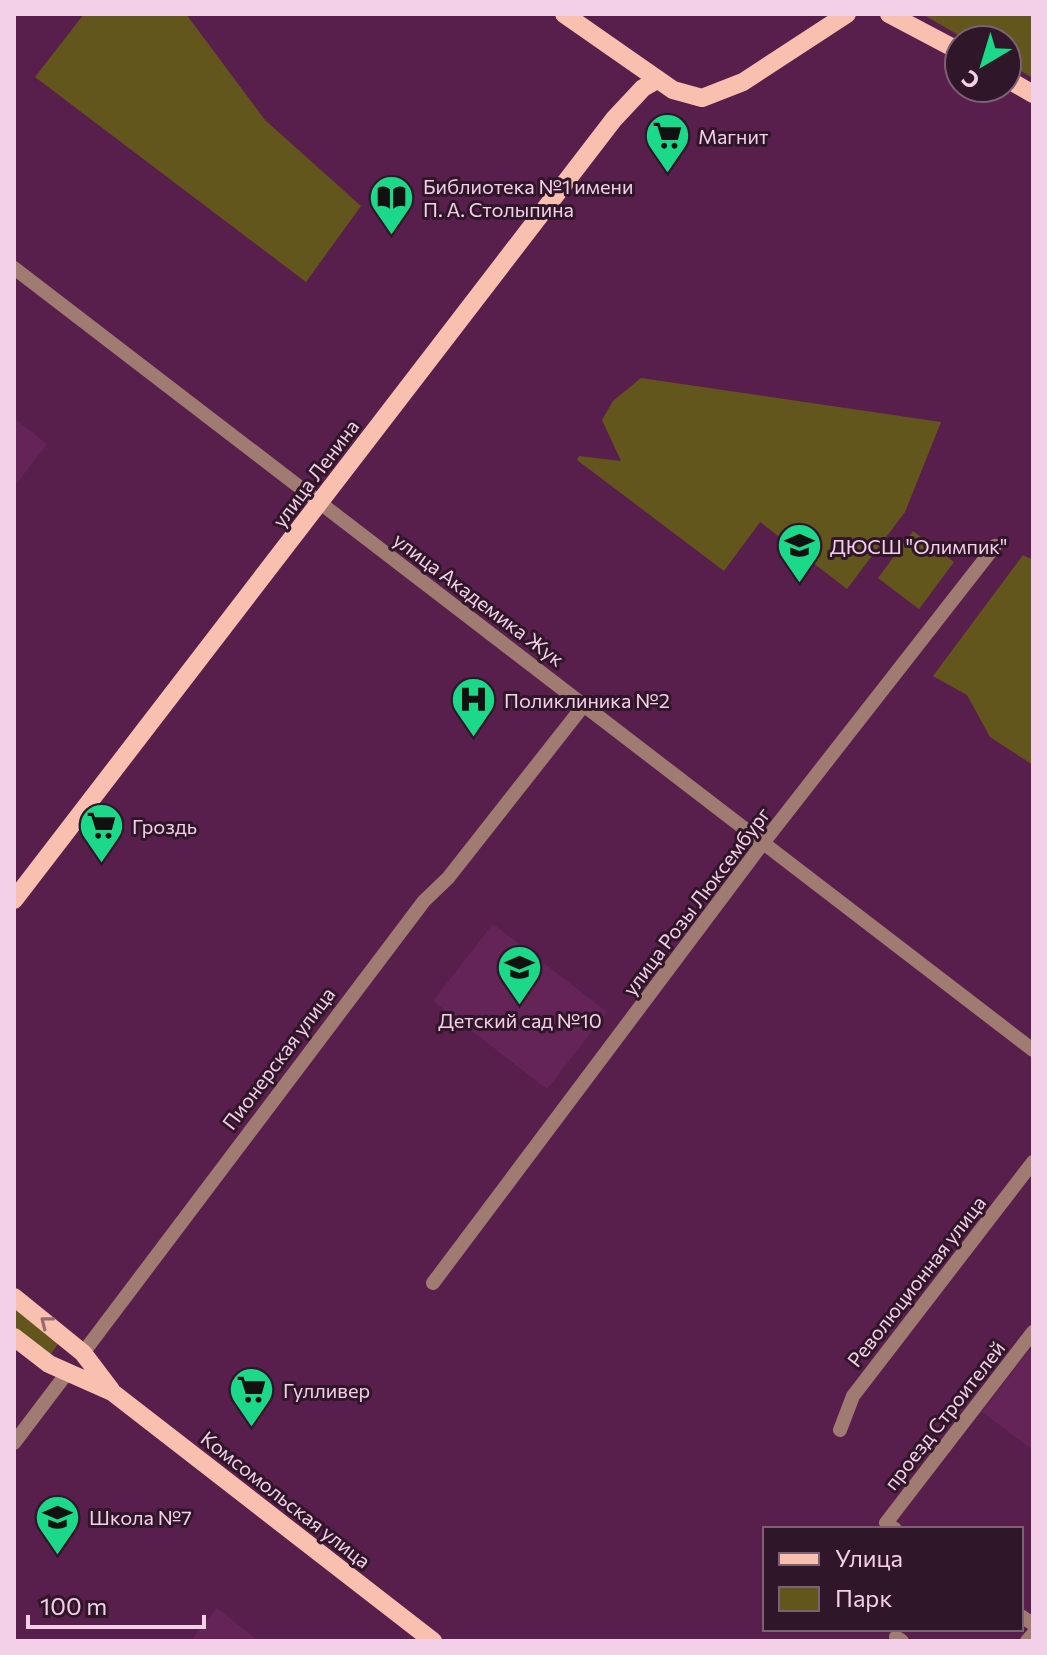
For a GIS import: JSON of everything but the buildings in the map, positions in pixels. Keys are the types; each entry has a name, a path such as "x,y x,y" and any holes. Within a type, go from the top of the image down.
{"main road":[{"path":"564,14 657,80 689,97 714,96 754,75 847,14"},
{"path":"889,14 943,43"},
{"name":"улица Ленина","path":"14,900 614,119 643,88 657,80"},
{"name":"Комсомольская улица","path":"14,1297 83,1353 112,1392"},
{"name":"Комсомольская улица","path":"14,1337 67,1373 112,1392 433,1641"},
{"name":"Пионерская улица","path":"67,1373 83,1353"}],"street":[{"name":"улица Академика Жук","path":"14,268 1033,1050"},
{"name":"улица Розы Люксембург","path":"433,1283 763,843 995,546"},
{"name":"Пионерская улица","path":"83,1353 424,901 448,878 584,705"},
{"name":"Революционная улица","path":"840,1430 853,1396 1033,1162"},
{"name":"проезд Строителей","path":"890,1526 1033,1332"},
{"name":"Пионерская улица","path":"14,1443 67,1373"},
{"path":"1027,1641 1033,1634"}],"shaded area":[{"path":"14,418 47,444 14,487"},
{"name":"Детский сад №10","path":"493,924 607,1012 547,1089 433,1001"},
{"path":"1029,1350 1033,1353 1033,1450 982,1412"},
{"path":"217,1608 259,1641 191,1641"}],"green space":[{"path":"84,14 186,14 265,120 361,206 306,282 35,77"},
{"path":"922,14 1033,14 1033,78 1023,72 1023,24 943,26"},
{"path":"641,378 941,422 905,512 847,589 760,522 724,571 577,460 579,456 621,461 602,420 613,401"},
{"path":"913,531 954,562 919,609 878,578"},
{"path":"1023,555 1033,560 1033,765 990,737 967,695 933,676"},
{"path":"14,1306 58,1344 50,1355 14,1330"}],"place":[{"name":"Магнит","path":"667,175"},
{"name":"Библиотека №1 имени П. А. Столыпина","path":"392,236"},
{"name":"ДЮСШ \"Олимпик\"","path":"799,585"},
{"name":"Поликлиника №2","path":"473,739"},
{"name":"Гроздь","path":"101,865"},
{"name":"Детский сад №10","path":"520,1007"},
{"name":"Гулливер","path":"252,1429"},
{"name":"Школа №7","path":"58,1556"}]}
